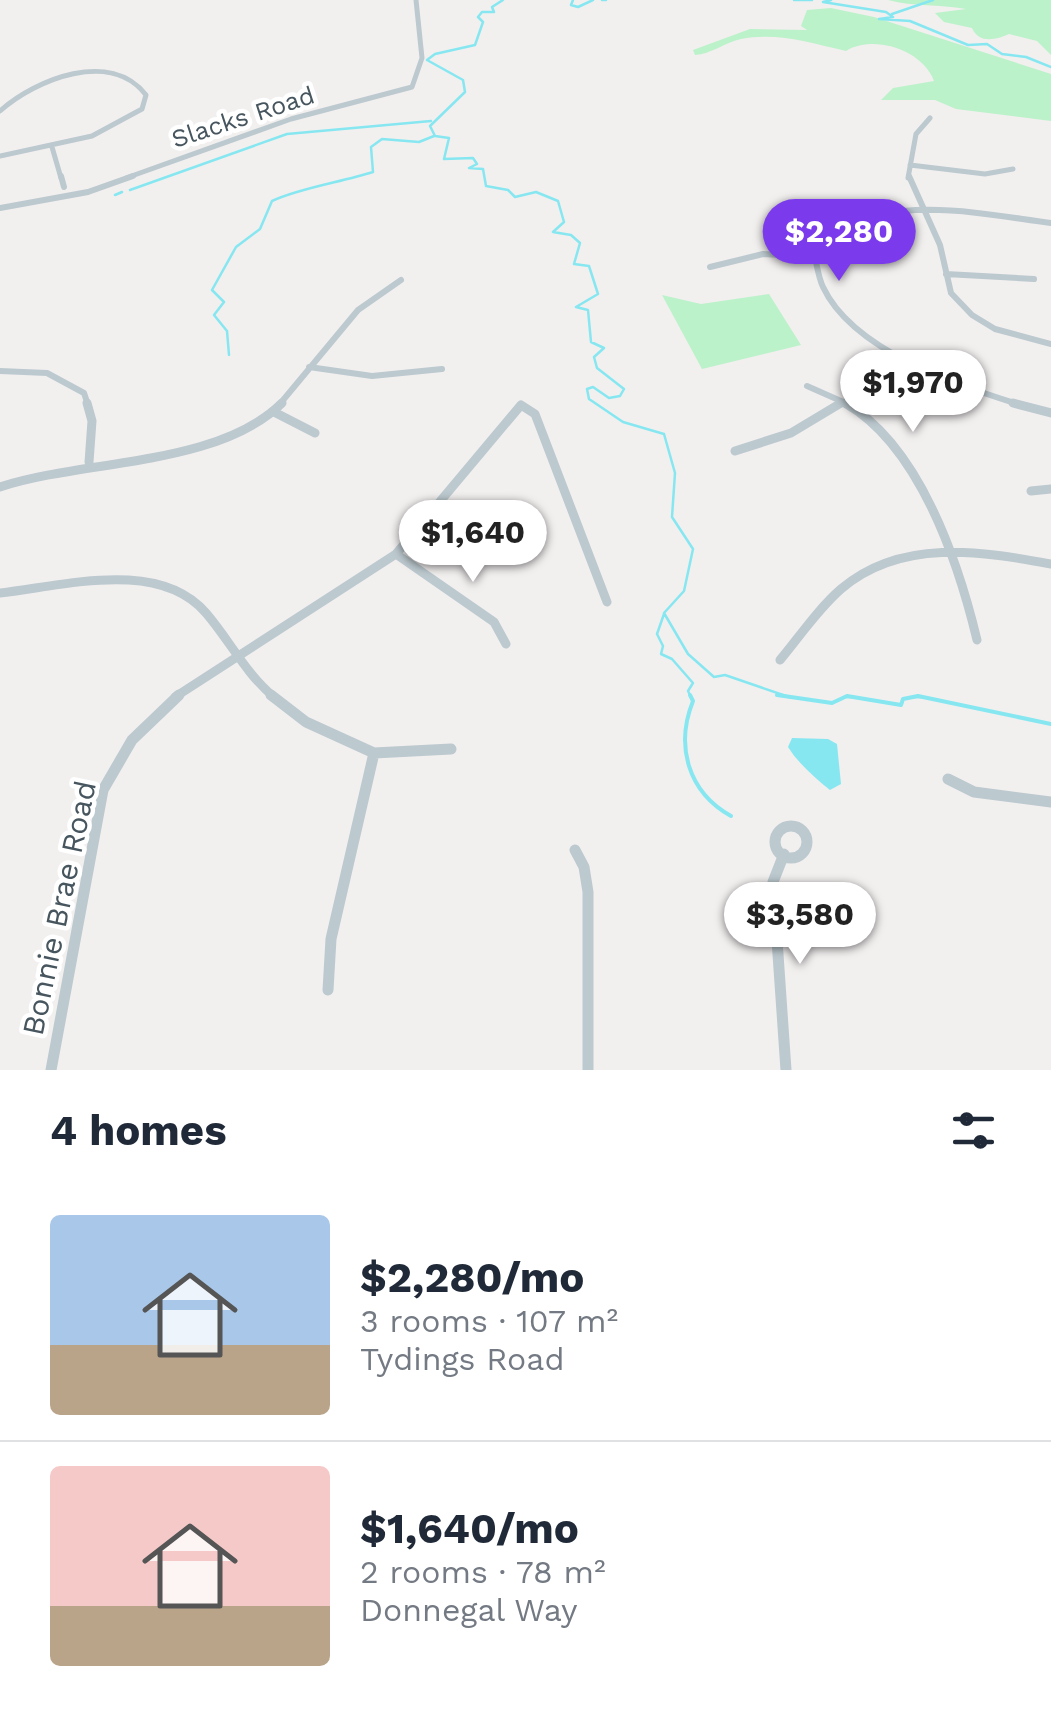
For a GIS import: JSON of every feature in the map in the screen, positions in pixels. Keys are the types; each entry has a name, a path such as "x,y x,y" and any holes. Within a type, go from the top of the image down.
{"street":[{"name":"Slacks Road","path":"0,208 88,192 291,119 412,87 418,82 420,65 416,0"},
{"path":"0,111 22,90 72,74 122,76 144,89 144,106 126,122 52,147 0,156"},
{"path":"930,118 916,134 908,181 940,244 951,292 972,316 1010,335 1051,344"},
{"path":"52,147 64,187"},
{"path":"910,165 985,174 1013,169"},
{"path":"815,258 834,235 856,223 922,213 976,214 1051,223"},
{"path":"710,266 763,254 815,258"},
{"path":"815,258 822,292 855,328 956,383 1051,413"},
{"path":"946,274 1034,280"},
{"path":"0,487 89,462 188,448 225,438 274,412 354,312 375,294 401,280"},
{"path":"310,367 372,376 442,370"},
{"path":"0,371 47,373 84,393 92,420 89,462"},
{"path":"807,386 863,414 899,448 950,552 968,599 977,640"},
{"path":"735,452 805,426 843,402"},
{"name":"Bonnie Brae Road","path":"51,1070 103,790 132,740 158,709 396,554 520,405 535,414 607,602"},
{"path":"274,412 315,433"},
{"path":"1031,491 1051,489"},
{"path":"780,660 840,590 856,577 894,560 950,552 1051,564"},
{"path":"396,554 494,622 502,630 506,644"},
{"path":"0,594 122,580 161,583 194,600 259,685 284,707 334,738 374,752 451,749"},
{"path":"328,990 331,939 374,752"},
{"path":"948,779 974,792 1051,802"},
{"path":"575,850 584,867 588,892 588,1070"},
{"path":"784,854 773,882 786,1070"}],"green space":[{"path":"888,0 1051,0 1051,55 1037,41 1009,34 983,39 972,28 944,22 935,13 966,9"},
{"path":"831,8 874,17 1051,74 1051,121 956,109 935,100 881,100 893,88 934,81 928,70 908,53 883,45 857,46 846,51 768,37 741,39 701,54 695,55 693,50 750,29 807,30 801,26 807,10"},
{"path":"769,294 801,345 702,369 662,295 701,304"}],"water":[{"path":"792,738 828,739 837,744 841,784 830,790 813,775 788,747"}],"waterway":[{"path":"503,0 492,7 494,12 482,12 478,17 483,22 475,45 435,54 427,60 463,80 465,92 430,126 435,136 449,138 444,159 473,158 477,164 469,168 483,169 486,186 508,190 515,197 536,192 558,201 564,222 553,232 571,235 580,243 574,264 589,266 598,294 576,307 588,310 591,342 604,348 594,357 597,368 624,389 620,396 609,398 593,387 587,389 589,399 623,422 664,434 675,473 672,517 693,549 684,591 664,613 688,654 714,677 725,675 788,697"},
{"path":"573,0 571,5 578,7 593,0"},
{"path":"794,0 812,0"},
{"path":"831,0 823,2 886,12 893,17 879,19 910,21 968,45 987,44 1002,54 1026,57 1051,67"},
{"path":"892,14 933,0"},
{"path":"130,190 287,134 431,121"},
{"path":"229,355 227,331 214,315 224,302 212,290 236,247 260,229 272,201 373,172 371,147 382,139 419,142 434,136"},
{"path":"115,195 122,192"},
{"path":"664,614 657,634 663,646 661,654 672,659 693,683 688,691 693,701 685,735 689,766 704,794 731,816"},
{"path":"777,695 788,697"},
{"path":"788,697 832,703 853,697"},
{"path":"845,697 853,697"},
{"path":"853,697 901,705 903,699 913,697"},
{"path":"913,697 923,697"},
{"path":"913,697 923,697"},
{"path":"923,697 1051,724"}]}
